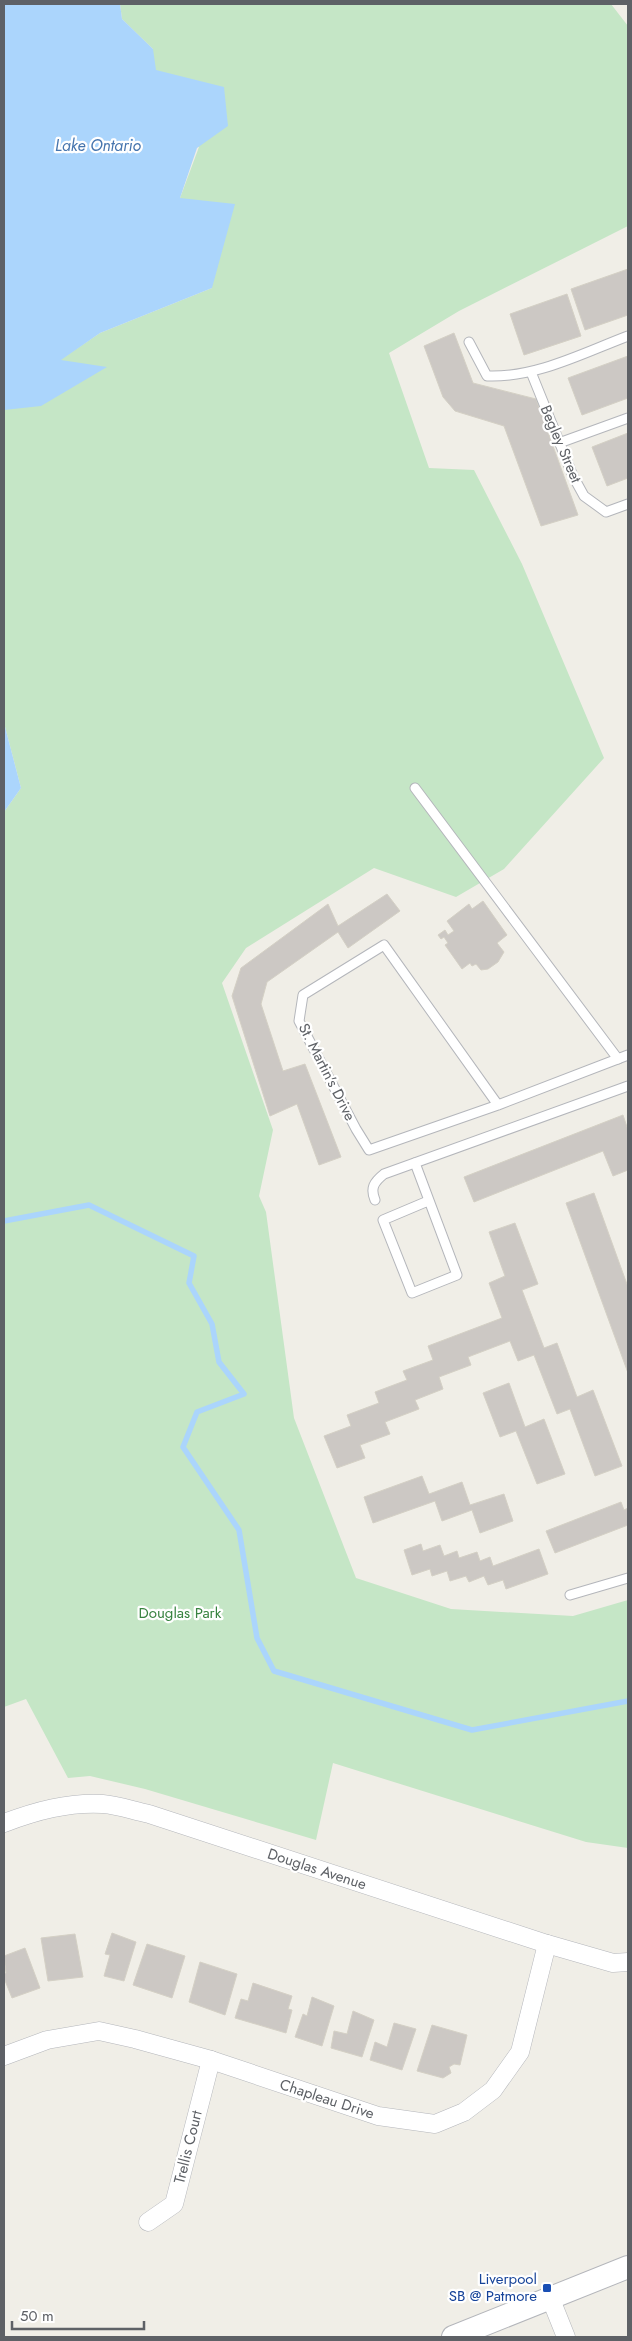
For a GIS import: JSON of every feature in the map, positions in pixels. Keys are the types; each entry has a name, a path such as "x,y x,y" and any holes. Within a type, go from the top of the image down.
{"street":[{"name":"Douglas Avenue","path":"4,1823 29,1814 65,1805 104,1804 150,1814 547,1944 613,1963 628,1962"},
{"name":"Chapleau Drive","path":"4,2056 47,2040 99,2031 210,2060 378,2116 435,2124 464,2112 493,2090 520,2052 547,1944"},
{"name":"Trellis Court","path":"148,2222 174,2204 210,2060"},
{"path":"453,2337 628,2267"},
{"path":"550,2297 566,2337"}],"lane":[{"path":"469,342 487,376 509,377 531,372 628,336"},
{"name":"Begley Street","path":"531,372 572,476 584,496 606,512 628,504"},
{"path":"559,443 628,418"},
{"path":"415,788 618,1059"},
{"name":"St. Martin's Drive","path":"498,1105 384,945 304,995 299,1021 369,1150 498,1105 628,1055"},
{"path":"375,1200 372,1191 375,1181 384,1174 628,1086"},
{"path":"415,1163 457,1275 412,1293 383,1220 428,1201"},
{"path":"570,1595 628,1578"}],"green space":[{"name":"Douglas Park","path":"120,4 611,4 628,26 628,226 459,311 389,353 429,468 474,470 522,564 604,758 504,869 456,897 374,868 246,948 222,983 273,1130 259,1196 266,1212 294,1418 356,1578 451,1609 573,1616 628,1600 628,1848 586,1842 333,1763 316,1840 145,1789 90,1776 68,1778 26,1699 4,1707 4,812 21,788 4,723 4,370 60,360 100,333 212,288 180,198 199,147 153,105 153,49 122,19"}],"water":[{"name":"Lake Ontario","path":"4,4 120,4 122,19 153,49 156,70 224,87 228,126 197,148 180,198 235,204 212,288 100,333 61,360 107,367 41,406 4,410"},
{"path":"4,723 21,788 4,812"}],"building":[{"path":"628,269 628,315 585,330 571,289"},
{"path":"567,294 581,336 524,355 510,314"},
{"path":"454,333 473,383 536,399 578,515 541,526 504,426 455,411 443,397 424,346"},
{"path":"628,356 628,398 582,415 568,378"},
{"path":"628,433 628,478 607,486 592,447"},
{"path":"387,894 400,911 348,948 338,932 267,982 261,1004 283,1071 305,1064 341,1157 319,1165 297,1104 270,1116 232,996 241,968 328,904 338,926"},
{"path":"483,901 507,935 497,943 504,952 498,962 488,969 481,970 476,964 472,966 470,963 462,969 445,945 448,943 444,937 441,939 438,935 445,930 448,935 454,931 447,921 469,904 472,909"},
{"path":"623,1115 628,1130 628,1170 613,1176 603,1151 474,1202 464,1177"},
{"path":"594,1193 628,1287 628,1373 566,1203"},
{"path":"515,1223 538,1284 522,1290 544,1348 557,1343 577,1397 593,1390 622,1466 595,1476 570,1409 557,1414 534,1355 518,1361 510,1341 468,1357 471,1365 439,1377 443,1389 415,1400 419,1409 385,1422 390,1434 360,1445 365,1458 337,1468 324,1436 351,1426 347,1415 379,1403 375,1392 407,1380 403,1371 433,1360 428,1346 502,1318 489,1283 505,1276 489,1232"},
{"path":"509,1383 525,1427 544,1419 565,1474 537,1484 516,1431 500,1437 483,1393"},
{"path":"422,1476 429,1494 462,1482 470,1505 504,1494 513,1521 480,1533 472,1510 442,1521 435,1501 373,1523 364,1497"},
{"path":"621,1502 624,1510 628,1508 628,1525 555,1553 546,1531"},
{"path":"421,1544 423,1551 440,1545 444,1556 457,1551 459,1558 477,1552 480,1561 490,1557 493,1566 539,1549 548,1574 506,1589 503,1580 488,1585 484,1576 469,1582 466,1576 450,1581 447,1571 432,1576 430,1569 412,1575 404,1550"},
{"path":"112,1933 136,1942 124,1981 104,1976 110,1955 105,1954"},
{"path":"75,1934 83,1977 48,1981 41,1938"},
{"path":"147,1944 185,1956 172,1998 133,1985"},
{"path":"25,1948 40,1988 12,1998 4,1978 6,1973 4,1956"},
{"path":"200,1962 237,1974 225,2015 189,2002"},
{"path":"253,1983 292,1996 288,2009 292,2010 286,2033 235,2018 241,1999 248,2001"},
{"path":"312,1997 334,2006 322,2046 295,2037 303,2014 307,2016"},
{"path":"353,2011 374,2020 362,2057 331,2048 334,2031 347,2034"},
{"path":"394,2023 416,2029 402,2070 370,2060 375,2042 387,2047"},
{"path":"432,2025 467,2035 460,2065 454,2064 449,2067 451,2073 443,2078 417,2071"}],"waterway":[{"path":"4,1221 89,1205 194,1256 189,1283 212,1324 219,1362 244,1394 197,1412 183,1447 239,1530 257,1638 274,1671 472,1730 628,1701"}],"place":[{"name":"Liverpool SB @ Patmore","path":"547,2288"}]}
